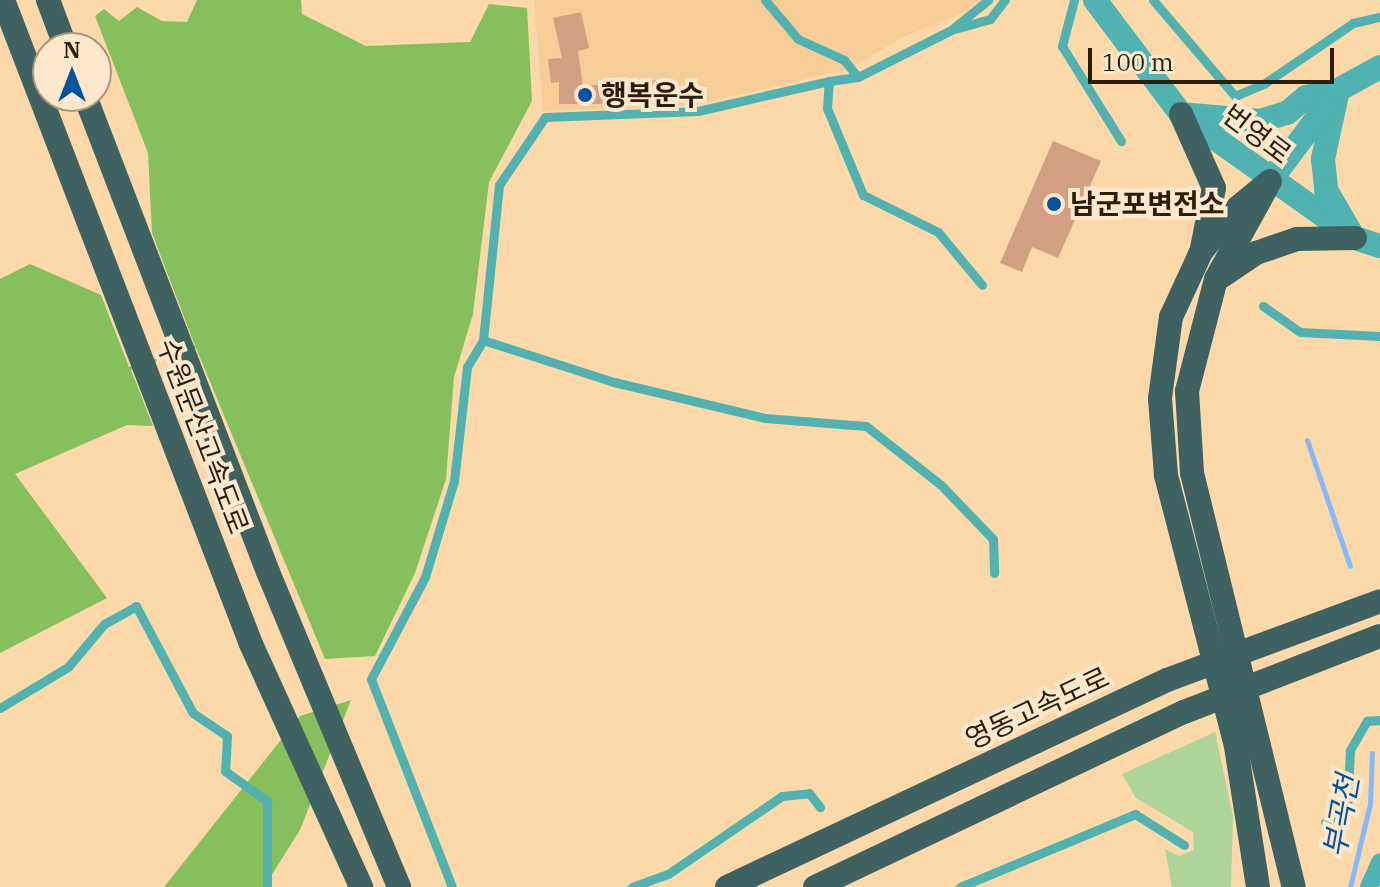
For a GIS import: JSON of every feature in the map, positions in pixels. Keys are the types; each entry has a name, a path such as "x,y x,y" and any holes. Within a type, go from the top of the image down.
{"highway":[{"name":"수원문산고속도로","path":"3,0 251,644 361,887"},
{"path":"48,0 60,32"},
{"name":"수원문산고속도로","path":"91,112 268,572 399,887"},
{"path":"1181,114 1214,188 1201,252 1171,317 1160,398 1166,475 1236,746 1258,887"},
{"path":"1201,252 1236,209 1270,181"},
{"path":"1270,181 1216,279 1187,391 1192,473 1294,887"},
{"path":"1216,279 1256,253 1297,239 1355,238"},
{"name":"영동고속도로","path":"727,887 1167,680 1380,601"},
{"path":"815,887 1184,712 1380,636"}],"street":[{"name":"번영로","path":"1095,0 1181,114 1270,181 1355,238 1380,246"},
{"path":"1181,114 1229,104 1260,121 1287,113 1306,97 1338,90 1380,67"},
{"path":"1270,181 1338,90"},
{"path":"1338,90 1323,159 1326,190 1355,238"},
{"path":"1369,887 1380,862"}],"lane":[{"path":"765,0 798,39 844,60 858,77"},
{"path":"951,30 988,0"},
{"path":"452,887 371,679 425,577 454,481 467,367 483,340 499,185 545,117 698,111 858,77 951,30 990,19 1005,0"},
{"path":"1074,0 1062,46 1121,141"},
{"path":"1153,0 1229,104 1353,23 1380,17"},
{"path":"829,81 827,108 863,195 938,232 982,285"},
{"path":"1263,306 1300,332 1380,336"},
{"path":"483,340 614,382 765,418 866,426 941,485 993,539 994,573"},
{"path":"0,708 68,667 104,624 136,606 193,713 227,736 225,771 267,801 267,887"},
{"path":"1325,822 1347,808 1350,750 1367,721 1380,720"},
{"path":"632,887 668,874 782,796 809,793 820,807"},
{"path":"960,887 1135,814 1184,845"}],"shaded area":[{"path":"534,0 977,0 967,11 903,37 849,69 694,105 543,111"}],"green space":[{"path":"197,0 301,0 302,14 366,46 470,42 489,4 527,8 532,101 489,182 473,314 454,377 446,479 415,573 375,656 325,659 196,348 131,370 153,426 127,425 15,474 107,598 0,653 0,279 30,264 101,295 129,367 195,346 152,233 148,153 112,60 112,32 101,32 95,16 104,9 119,21 137,7 162,21 187,22"},
{"path":"351,700 300,830 264,887 164,887 300,716"},
{"path":"1215,732 1233,816 1231,887 1172,887 1165,849 1179,856 1194,850 1193,832 1136,798 1122,774"}],"building":[{"path":"581,12 589,48 578,51 583,86 673,79 673,104 559,104 559,82 551,83 548,59 562,58 553,18"},
{"name":"남군포변전소","path":"1053,141 1101,161 1058,258 1032,247 1022,272 1000,263"}],"waterway":[{"name":"부곡천","path":"1307,440 1350,566"},
{"name":"부곡천","path":"1350,887 1370,804 1372,753"}],"place":[{"name":"행복운수","path":"585,95"},
{"name":"남군포변전소","path":"1054,204"}]}
